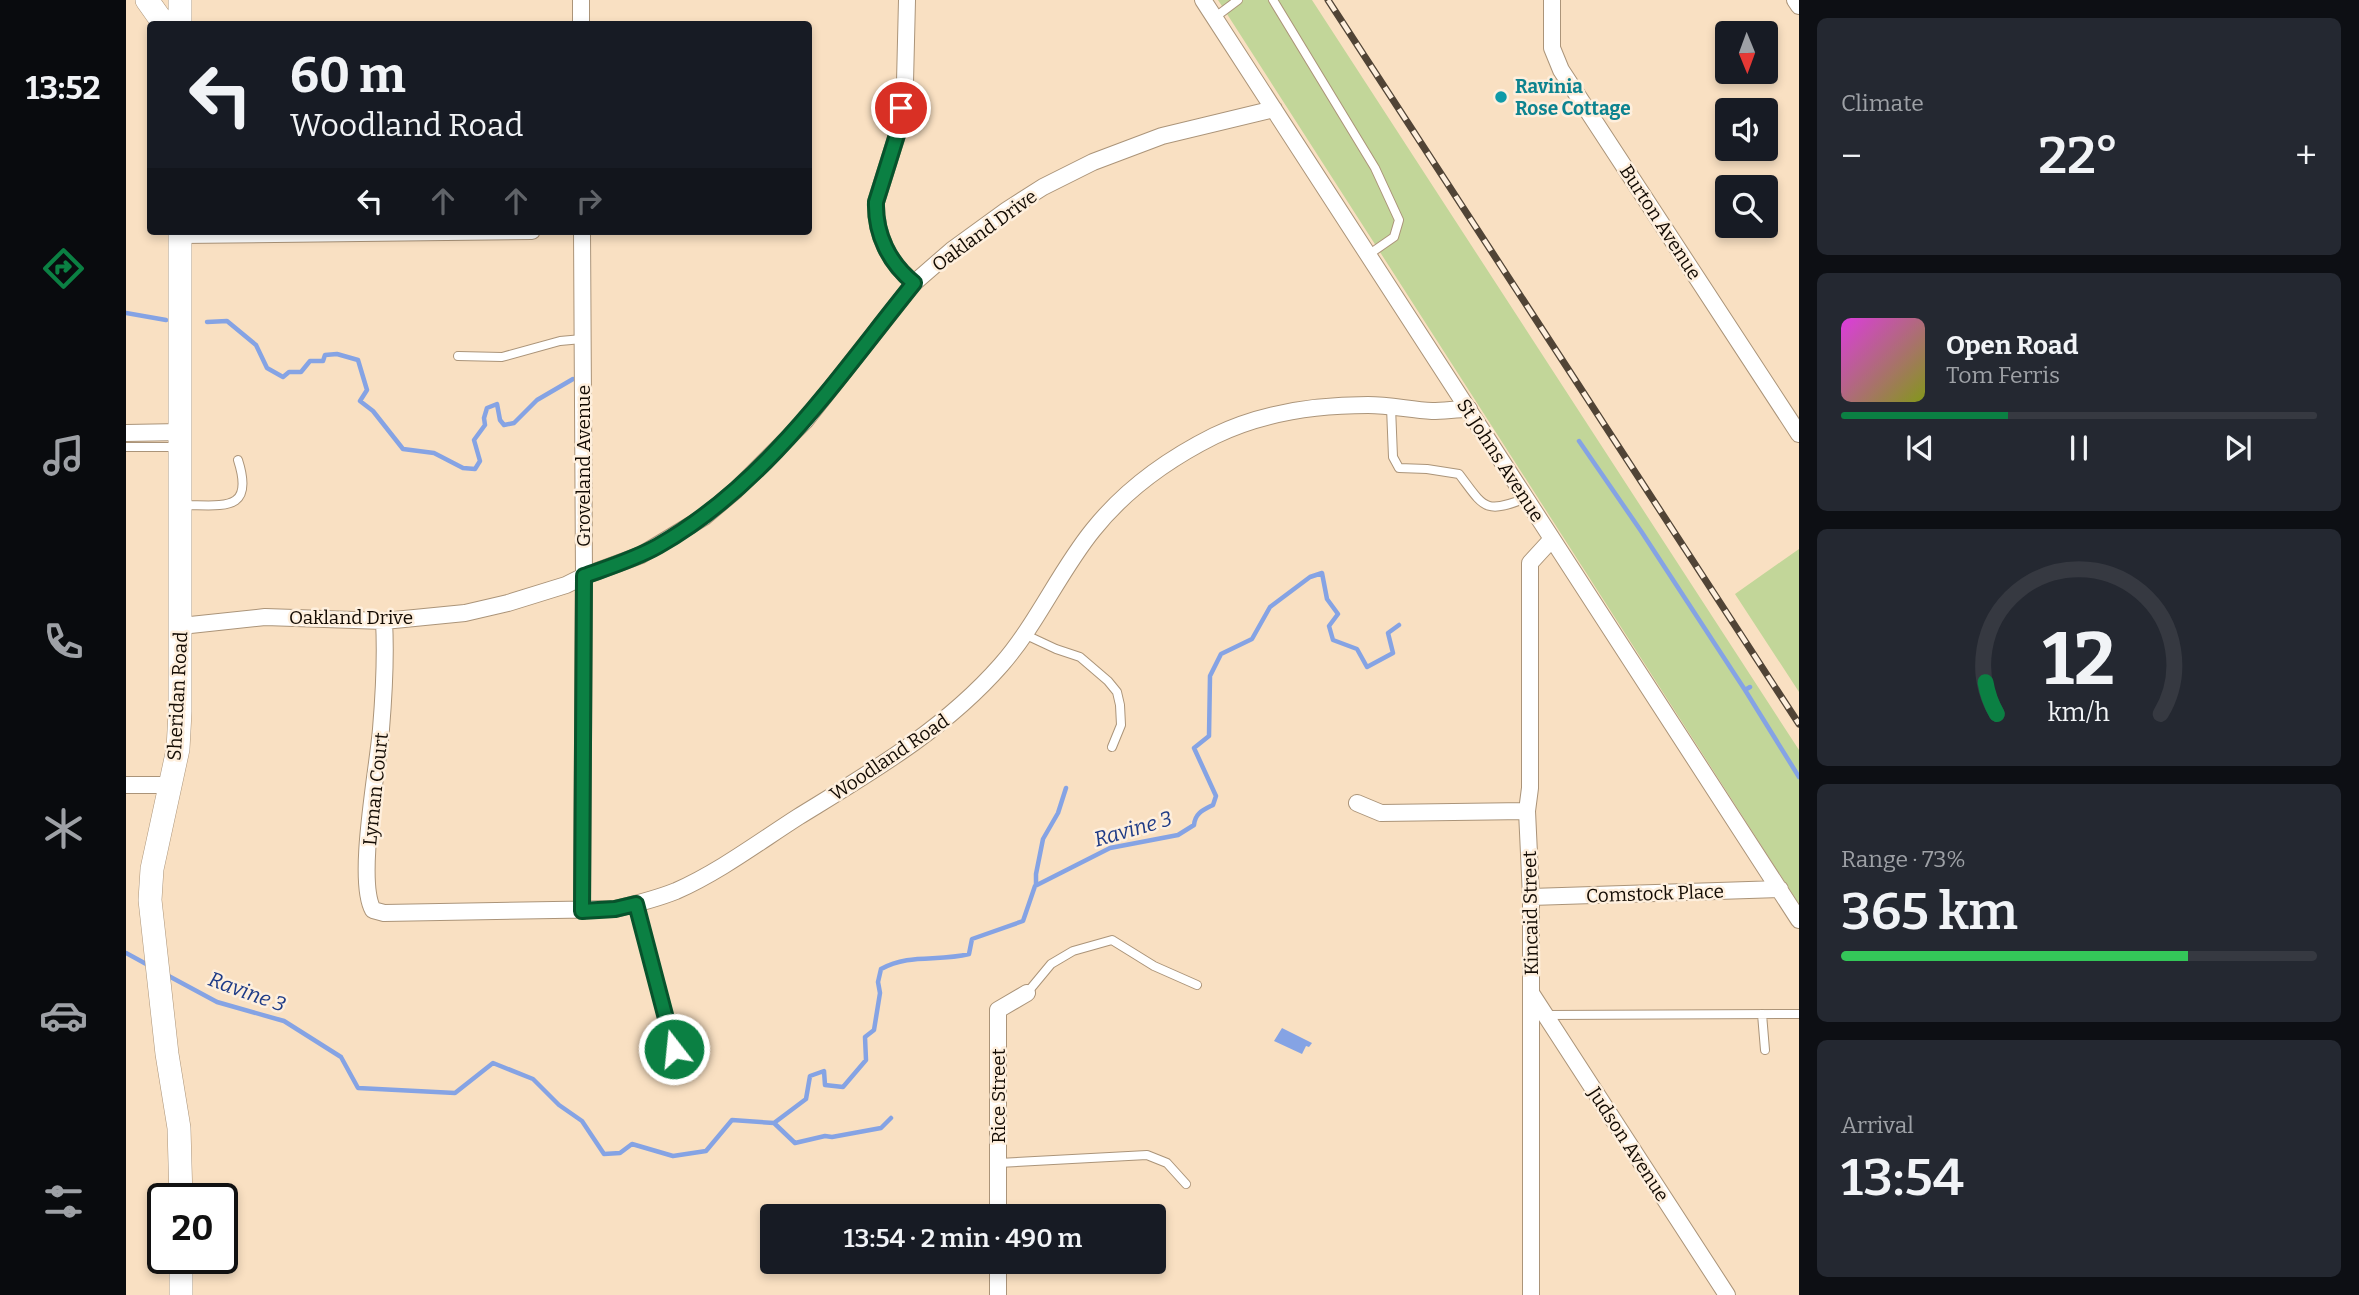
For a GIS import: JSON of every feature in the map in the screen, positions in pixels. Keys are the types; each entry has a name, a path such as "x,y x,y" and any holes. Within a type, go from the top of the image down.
{"street":[{"path":"146,0 162,21"},
{"path":"180,0 180,21"},
{"path":"581,0 581,21"},
{"path":"907,0 905,82 897,135 876,202 876,212 879,233 890,257 914,283"},
{"name":"St Johns Avenue","path":"1203,0 1799,920"},
{"name":"Burton Avenue","path":"1552,0 1552,48 1561,70 1799,434"},
{"path":"1795,0 1799,6"},
{"name":"Oakland Drive","path":"181,626 265,617 384,621 465,613 566,585 641,555 704,517 736,490 805,421 914,283 952,250 1007,210 1043,187 1093,162 1162,136 1274,109"},
{"name":"Sheridan Road","path":"180,235 180,712 170,789 152,869 150,900 167,1054 180,1128 181,1183"},
{"name":"Groveland Avenue","path":"582,235 582,911"},
{"name":"Woodland Road","path":"418,913 615,909 678,890 908,749 951,715 1001,665 1026,635 1092,531 1128,494 1162,466 1214,436 1252,421 1307,408 1370,405 1430,411 1469,409"},
{"path":"126,433 181,439"},
{"name":"Kincaid Street","path":"1531,1295 1531,897 1527,811 1530,788 1531,563 1552,540"},
{"name":"Lyman Court","path":"384,621 386,645 381,730 369,835 368,901 373,910 384,913 418,913"},
{"path":"126,785 160,785 170,789"},
{"path":"1357,803 1381,813 1527,811"},
{"name":"Comstock Place","path":"1531,897 1780,889"},
{"name":"Rice Street","path":"998,1204 998,1010 1027,993"},
{"name":"Judson Avenue","path":"1531,993 1727,1295"},
{"path":"181,1274 181,1295"},
{"path":"998,1274 998,1295"}],"lane":[{"path":"1214,18 1238,0"},
{"path":"1273,0 1375,168 1399,220 1394,237 1368,255"},
{"path":"458,356 502,357 560,341 582,339"},
{"path":"1391,407 1393,457 1399,468 1459,474 1475,498 1488,506 1505,507 1526,498"},
{"path":"126,447 181,439"},
{"path":"181,505 223,505 236,502 244,491 239,460"},
{"path":"1026,635 1080,657 1117,692 1121,725 1112,747"},
{"path":"636,904 674,1049"},
{"path":"1027,993 1051,964 1073,951 1112,940 1154,966 1197,985"},
{"path":"1762,1014 1765,1050"},
{"path":"1546,1015 1799,1014"},
{"path":"998,1163 1147,1155 1167,1163 1186,1184"}],"green space":[{"path":"1218,0 1312,0 1799,750 1799,904"},
{"path":"1799,549 1799,692 1735,594"}],"water":[{"path":"1282,1028 1312,1043 1309,1047 1306,1046 1302,1054 1274,1041"}],"waterway":[{"path":"126,313 166,320"},
{"path":"207,322 227,321 256,345 267,368 283,377 289,372 301,372 310,361 323,361 325,355 337,354 358,360 367,390 360,401 373,411 403,449 434,453 463,468 475,469 480,461 474,440 485,425 487,408 497,404 500,420 504,425 514,423 537,400 573,379"},
{"path":"1579,441 1745,690 1750,687"},
{"name":"Ravine 3","path":"165,974 217,1002 284,1021 341,1057 358,1088 455,1093 493,1063 533,1079 559,1105 582,1121 604,1154 620,1153 632,1144 673,1156 706,1151 732,1120 774,1123 806,1099 810,1076 824,1071 825,1085 843,1087 866,1060 865,1037 874,1030 881,969 913,959 969,954 972,939 1023,921 1035,886 1110,848 1178,835 1194,825 1198,815 1213,805 1216,796 1194,748 1209,736 1210,676 1221,654 1252,639 1270,607 1310,577 1322,573 1327,599 1338,614 1329,626 1333,640 1357,649 1367,667 1393,653 1388,633 1399,625"},
{"path":"1745,690 1799,777"},
{"name":"Ravine 3","path":"1036,885 1043,839 1058,813 1066,788"},
{"name":"Ravine 3","path":"126,953 148,965"},
{"name":"Ravine 3","path":"774,1123 795,1143 881,1128 891,1118"}],"railway":[{"path":"1328,0 1799,724"}],"place":[{"name":"Ravinia Rose Cottage","path":"1501,97"}],"route":[{"path":"674,1049 636,904 615,909 582,911 584,576 641,555 659,545 704,517 736,490 805,421 914,283 890,257 879,233 876,212 876,202 897,135 901,108"}]}
